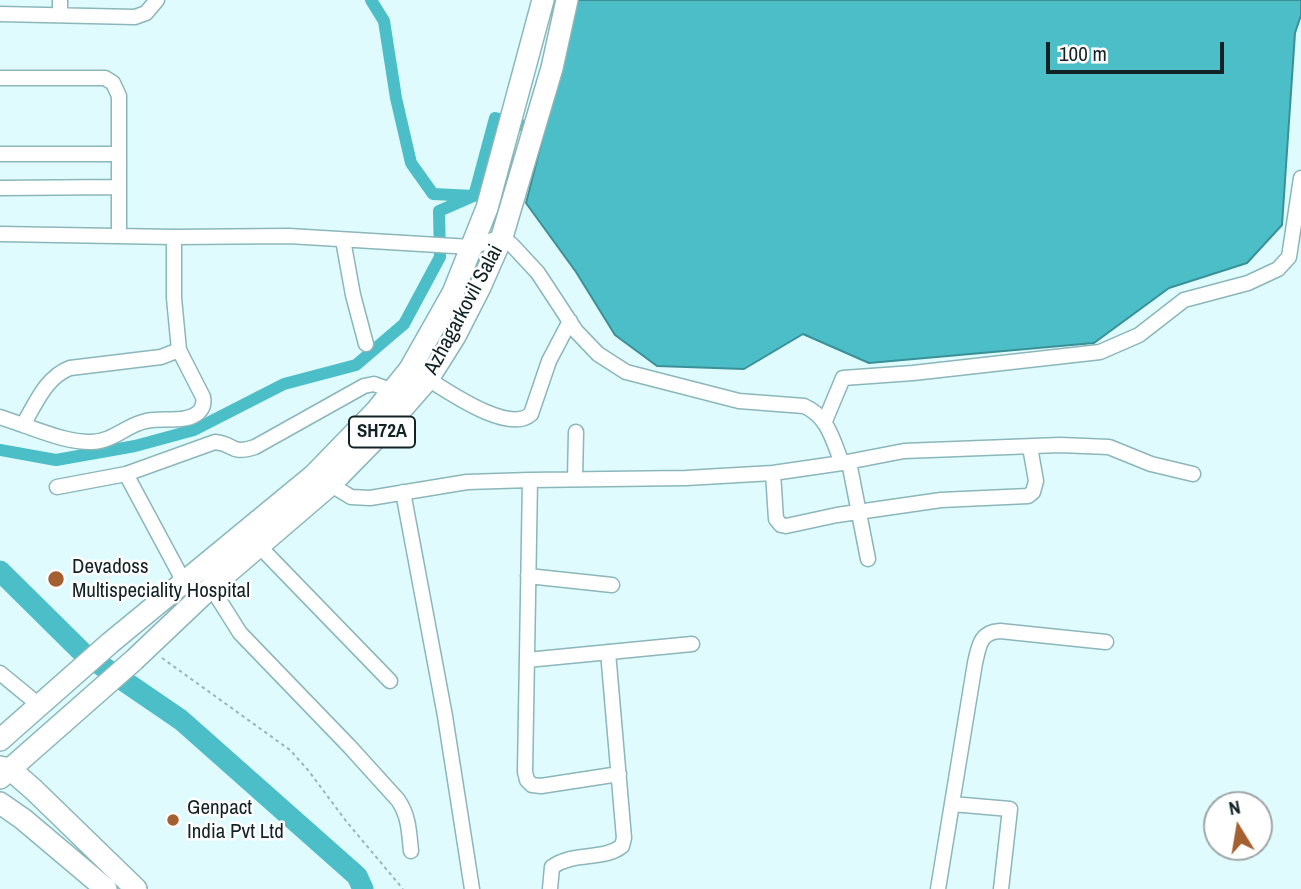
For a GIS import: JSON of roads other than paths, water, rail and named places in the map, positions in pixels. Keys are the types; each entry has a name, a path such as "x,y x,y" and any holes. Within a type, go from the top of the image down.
{"main road":[{"name":"Azhagarkovil Salai","path":"3,771 134,660 211,587 260,547 322,480 345,445 393,391 430,336 453,293 461,246 486,208 543,0"},
{"name":"Azhagarkovil Salai","path":"5,729 46,699 184,582 379,436 428,379 455,336 502,237 552,68 567,0"},
{"path":"3,771 136,889"},
{"path":"0,803 106,889"}],"street":[{"path":"0,14 60,7 135,17 146,13 157,0"},
{"path":"0,78 106,78 113,83 119,96 119,235"},
{"path":"0,154 117,154"},
{"path":"825,421 843,378 964,368 1100,352 1139,335 1184,300 1248,283 1278,269 1289,257 1301,178"},
{"path":"0,188 118,187"},
{"path":"0,233 174,237 289,236 461,246 502,237 538,273 570,321 598,354 626,372 739,401 804,406 819,414 846,463 868,559"},
{"path":"0,417 61,438 91,442 104,441 145,421 191,416 199,412 204,403 203,397 179,351 174,298 174,237"},
{"path":"344,240 353,295 366,344"},
{"path":"428,379 478,408 517,420 526,418 531,414 549,361 570,321"},
{"path":"23,425 48,382 59,372 70,368 160,357 179,351"},
{"path":"57,486 127,474 215,442 237,451 255,447 369,384 393,391"},
{"path":"575,479 576,432"},
{"path":"322,480 351,497 370,498 467,482 686,478 773,473 927,449 1060,444 1109,447 1151,464 1193,474"},
{"path":"773,473 776,519 781,526 942,500 1028,496 1033,492 1036,481 1030,446"},
{"path":"127,474 184,582"},
{"path":"530,480 527,780 532,785 541,786 618,774"},
{"path":"403,492 445,716 472,889"},
{"path":"260,547 390,681"},
{"path":"528,576 612,585"},
{"path":"211,587 240,633 351,747 405,809 411,851"},
{"path":"938,889 975,663 984,635 1000,631 1106,642"},
{"path":"527,660 692,644"},
{"path":"550,889 552,867 564,858 615,852 622,846 624,838 608,652"},
{"path":"0,673 46,699"},
{"path":"952,804 1010,809 1001,889"}],"water":[{"path":"578,0 1301,0 1301,15 1295,33 1282,225 1247,263 1169,288 1094,343 869,363 803,334 744,369 657,366 615,335 576,272 526,203"}],"waterway":[{"path":"371,0 384,21 396,98 411,163 433,194 474,196 495,118 539,130"},
{"path":"0,450 56,460 135,446 194,430 284,384 356,365 404,324 440,257 439,211 471,197"},
{"path":"0,571 83,653 181,720 357,876 363,889"}],"place":[{"name":"Devadoss Multispeciality Hospital","path":"56,579"},
{"name":"Genpact India Pvt Ltd","path":"173,820"}]}
